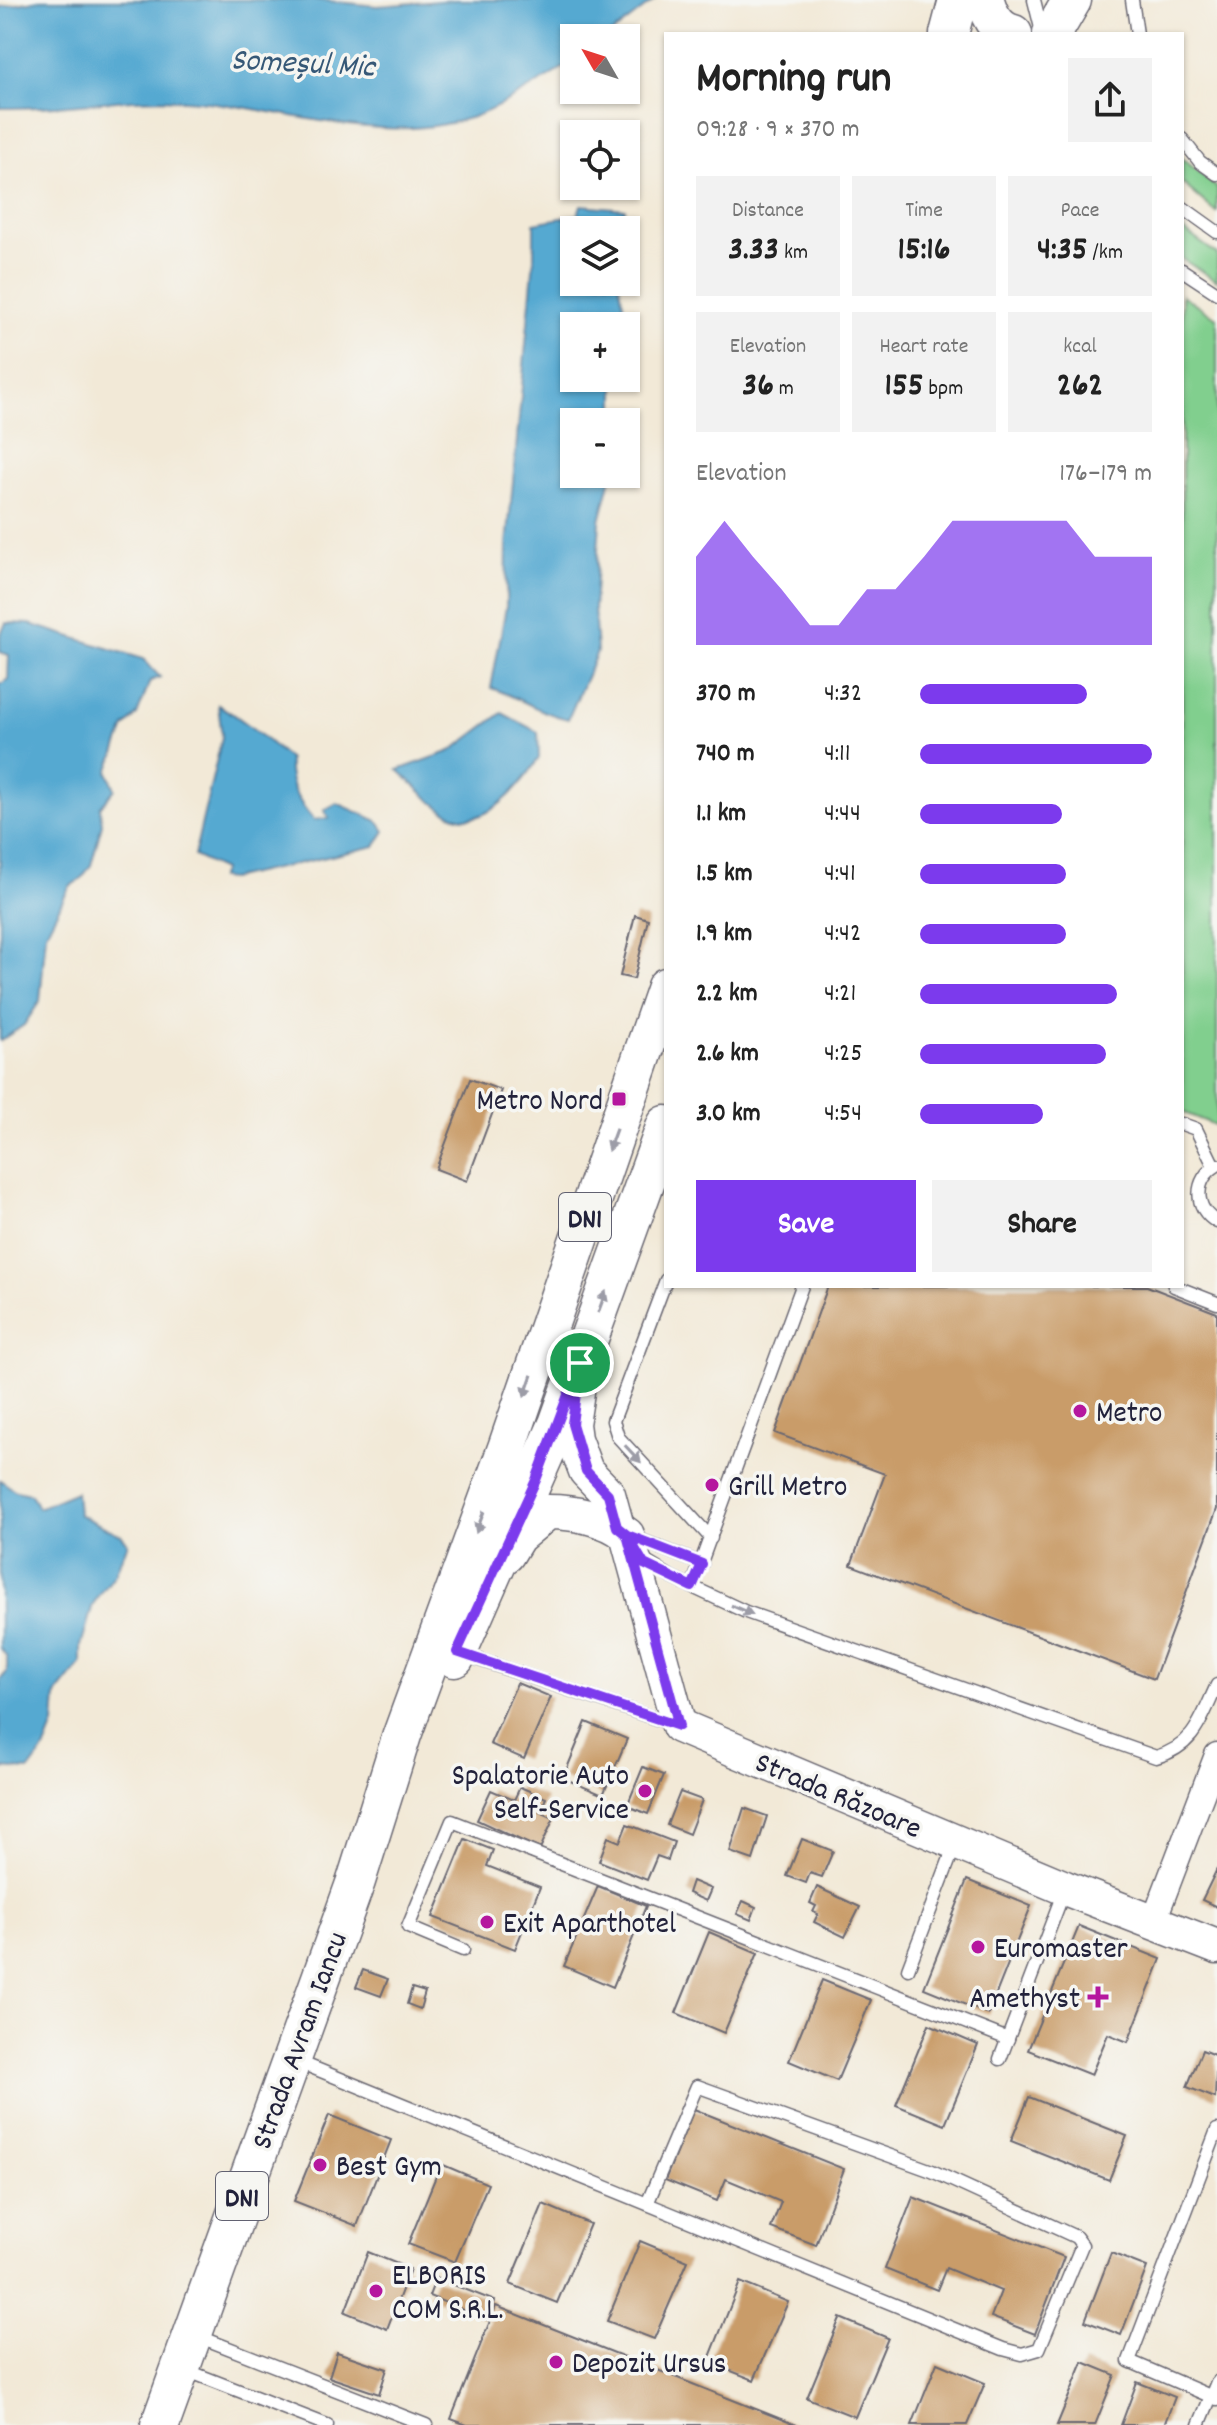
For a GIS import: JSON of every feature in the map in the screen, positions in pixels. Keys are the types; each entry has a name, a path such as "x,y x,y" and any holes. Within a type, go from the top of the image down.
{"main road":[{"path":"950,32 958,0"},
{"path":"985,0 988,14 1006,32"},
{"path":"1053,32 1072,0"},
{"path":"1087,32 1096,0"},
{"name":"Strada Avram Iancu","path":"160,2425 356,1881 402,1735 507,1448 664,993"},
{"name":"Strada Avram Iancu","path":"356,1881 541,1467 664,1131"}],"street":[{"path":"580,1363 572,1424 586,1471 608,1494 611,1527 679,1726"},
{"path":"541,1467 586,1471"},
{"path":"541,1467 611,1527"},
{"path":"491,1577 518,1537 548,1512 569,1512 611,1527"},
{"name":"Strada Răzoare","path":"679,1726 955,1843 1217,1947"},
{"path":"1153,1923 1217,1755"}],"lane":[{"path":"1034,0 1042,32"},
{"path":"1132,0 1137,32"},
{"path":"1184,142 1200,162 1217,174"},
{"path":"1184,208 1217,232"},
{"path":"1184,271 1217,293"},
{"path":"1184,1125 1196,1129 1216,1165 1206,1172 1199,1191 1204,1211 1217,1222"},
{"path":"664,1285 613,1421 618,1437 711,1538"},
{"path":"692,1587 801,1288"},
{"path":"1179,1288 1217,1303"},
{"path":"611,1527 702,1564"},
{"path":"611,1527 644,1564 746,1612 1156,1757 1175,1752 1196,1731 1217,1685"},
{"name":"Strada Răzoare","path":"457,1652 679,1726"},
{"path":"463,1950 408,1927 452,1821 1008,2039"},
{"path":"908,1969 955,1843"},
{"path":"1000,2059 1065,1888"},
{"path":"291,2059 647,2204 1022,2354 1039,2349 1082,2245 1076,2237 932,2171 697,2086 647,2204"},
{"path":"1214,2397 1129,2361 1217,2130"},
{"path":"186,2351 327,2425"},
{"path":"186,2351 426,2425"},
{"path":"1199,2425 1214,2397 1217,2382"}],"green space":[{"path":"1184,160 1217,188 1217,213 1184,185"},
{"path":"1184,230 1217,254 1217,281 1184,260"},
{"path":"1184,296 1217,318 1217,1126 1184,1113"}],"water":[{"name":"Someșul Mic","path":"40,0 318,0 377,6 453,0 655,0 624,24 560,24 560,70 499,106 473,117 440,125 406,128 340,124 181,100 0,108 0,7"},
{"path":"581,205 625,209 624,216 572,216 578,215"},
{"path":"560,218 560,296 622,296 624,309 623,312 560,312 560,392 615,392 615,408 560,408 560,488 608,488 600,521 594,608 597,652 568,719 491,688 506,607 507,545 534,259 534,223"},
{"path":"6,623 30,624 143,659 160,677 150,681 137,715 125,727 108,772 115,789 100,807 102,824 91,865 81,879 70,886 46,933 40,1001 24,1025 0,1041 0,685 8,679 9,655 0,652 0,635"},
{"path":"218,705 246,723 289,759 295,792 314,820 329,818 324,810 337,803 378,821 385,831 375,846 230,879 219,878 223,870 194,856 222,737"},
{"path":"502,713 538,732 539,758 513,791 490,811 464,818 451,814 430,800 398,770 451,751"},
{"path":"0,1480 16,1491 31,1494 38,1508 76,1492 78,1514 121,1535 128,1543 115,1574 93,1604 81,1646 81,1664 56,1695 54,1725 44,1750 29,1770 0,1768 0,1680 7,1672 7,1657 0,1648"}],"building":[{"path":"635,915 648,919 634,979 620,976"},
{"path":"470,1079 501,1090 467,1181 436,1169"},
{"name":"Metro","path":"827,1288 1152,1288 1217,1313 1217,1509 1154,1679 851,1565 885,1474 775,1433"},
{"path":"517,1683 551,1697 524,1759 490,1744"},
{"path":"586,1722 627,1739 603,1795 563,1778"},
{"name":"Spalatorie Auto Self-Service","path":"643,1767 664,1775 648,1814 627,1806"},
{"path":"520,1787 546,1798 540,1812 554,1818 540,1849 477,1820 491,1790 514,1800"},
{"path":"680,1792 702,1800 689,1834 667,1825"},
{"path":"744,1808 767,1816 753,1860 730,1852"},
{"path":"627,1824 674,1842 668,1860 657,1856 647,1880 599,1861 608,1837 620,1842"},
{"path":"465,1839 493,1850 487,1866 540,1887 515,1949 433,1917"},
{"path":"802,1839 833,1851 822,1877 810,1873 806,1883 787,1876"},
{"path":"1217,1869 1217,1907 1202,1900"},
{"name":"Euromaster","path":"967,1880 1031,1906 988,2014 924,1988"},
{"path":"692,1881 711,1889 706,1901 688,1893"},
{"path":"598,1886 646,1906 613,1987 564,1966"},
{"path":"817,1887 860,1907 845,1937 814,1922 818,1914 813,1912 816,1906 810,1903"},
{"path":"743,1901 756,1907 751,1920 737,1914"},
{"name":"Amethyst","path":"1079,1926 1161,1959 1128,2042 1108,2034 1091,2075 1028,2050"},
{"path":"709,1932 758,1953 724,2033 676,2013"},
{"path":"363,1970 388,1979 381,1996 356,1987"},
{"path":"822,1980 871,2000 837,2081 789,2061"},
{"path":"412,1988 425,1992 420,2009 407,2004"},
{"path":"929,2024 978,2045 945,2125 896,2105"},
{"path":"1202,2050 1217,2056 1215,2098 1187,2087"},
{"path":"1029,2097 1127,2136 1109,2180 1011,2141"},
{"path":"694,2109 844,2169 816,2245 771,2228 781,2202 726,2179 717,2201 665,2180"},
{"path":"329,2115 391,2140 357,2226 294,2201"},
{"path":"441,2164 488,2184 455,2262 408,2244"},
{"path":"913,2197 1064,2257 1035,2334 991,2317 1001,2291 946,2268 937,2290 885,2269"},
{"path":"543,2204 590,2224 557,2303 510,2284"},
{"path":"640,2241 688,2261 654,2339 607,2321"},
{"path":"368,2252 410,2269 387,2329 345,2312"},
{"path":"1111,2253 1147,2267 1121,2335 1085,2321"},
{"path":"436,2278 495,2301 488,2320 429,2296"},
{"path":"740,2282 788,2302 754,2380 708,2362"},
{"name":"Depozit Ursus","path":"496,2306 796,2425 467,2425 451,2419"},
{"path":"840,2318 888,2338 855,2417 807,2398"},
{"path":"337,2352 387,2369 379,2394 329,2377"},
{"path":"1083,2362 1115,2375 1095,2425 1057,2425"},
{"path":"937,2363 985,2383 967,2425 912,2425"},
{"path":"1137,2382 1175,2397 1164,2425 1121,2425"}],"place":[{"name":"Metro Nord","path":"619,1099"},
{"name":"Metro","path":"1080,1411"},
{"name":"Grill Metro","path":"712,1485"},
{"name":"Spalatorie Auto Self-Service","path":"645,1791"},
{"name":"Exit Aparthotel","path":"487,1922"},
{"name":"Euromaster","path":"978,1947"},
{"name":"Amethyst","path":"1098,1997"},
{"name":"Best Gym","path":"320,2165"},
{"name":"ELBORIS COM S.R.L.","path":"376,2291"},
{"name":"Depozit Ursus","path":"556,2362"}],"route":[{"path":"580,1363 536,1480 457,1652 679,1726 627,1535 702,1564 692,1587 678,1581 644,1564 627,1535 617,1527 608,1494 586,1471 574,1439 572,1424 580,1363"}]}
